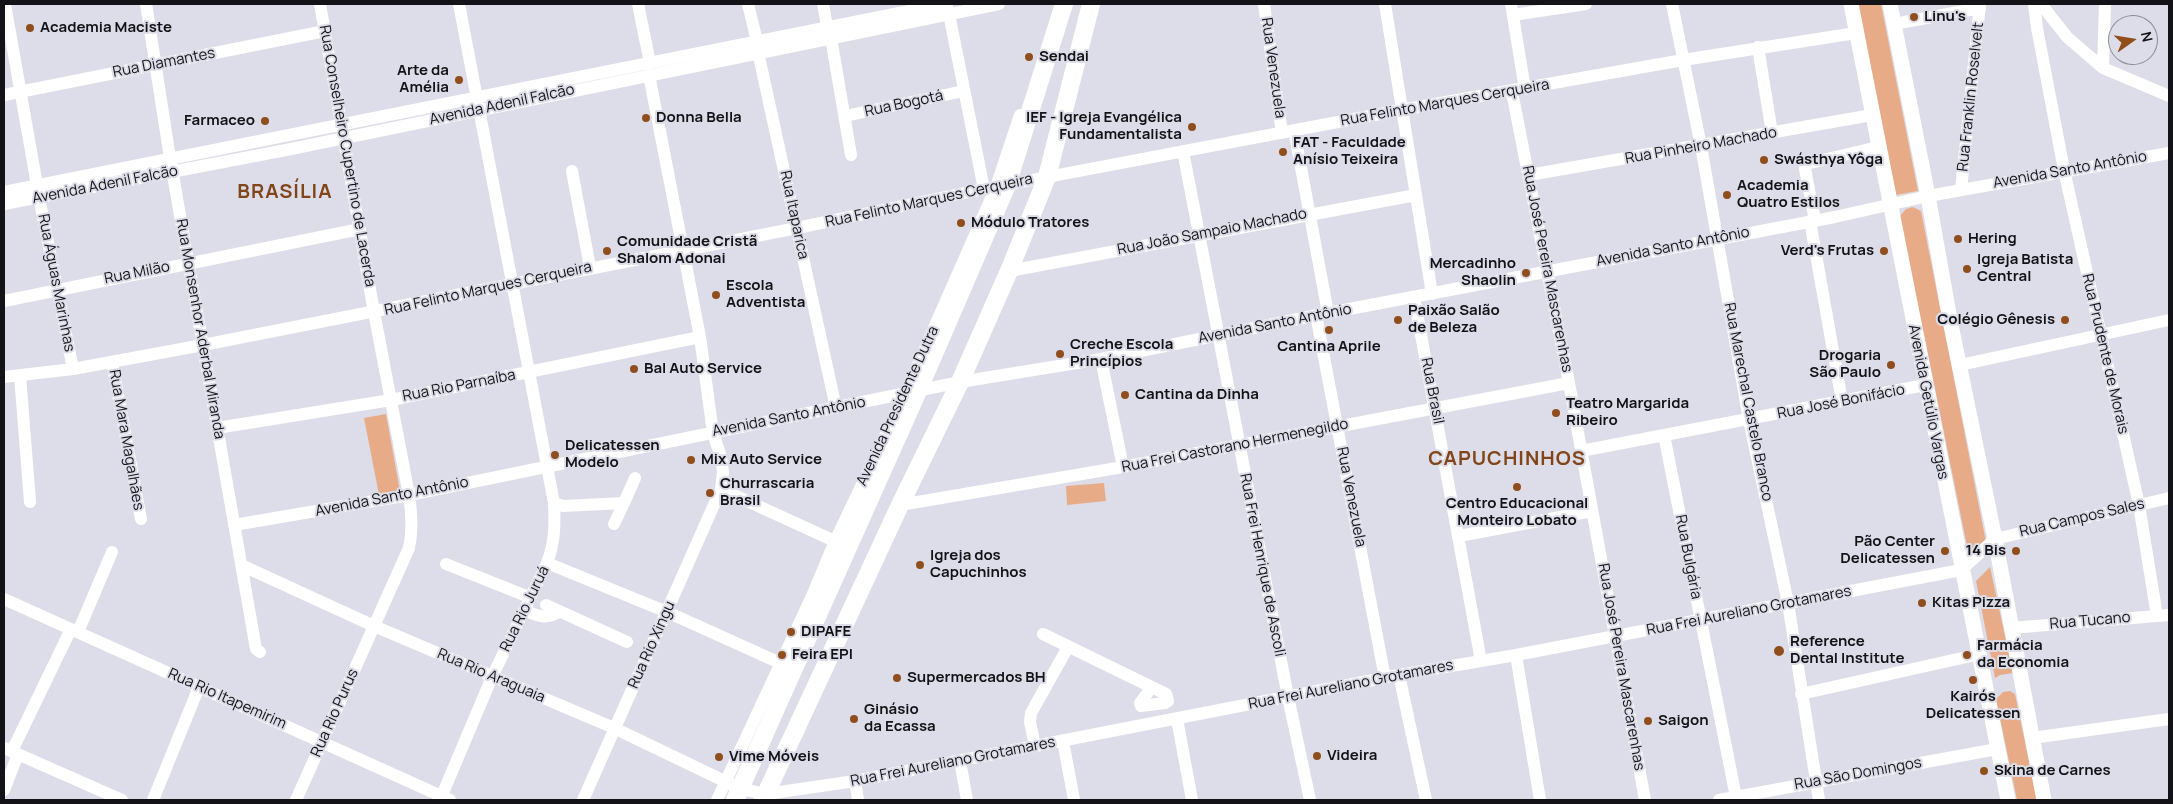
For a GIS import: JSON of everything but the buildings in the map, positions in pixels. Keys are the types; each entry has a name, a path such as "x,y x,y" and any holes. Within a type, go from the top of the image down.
{"highway":[{"name":"Avenida Presidente Dutra","path":"734,790 763,719 841,544 912,392 996,187 1064,4"},
{"path":"764,797 900,505 960,382 1009,271 1047,177 1068,102 1091,4"}],"main road":[{"name":"Avenida Getúlio Vargas","path":"1851,4 1889,205 2008,800"},
{"path":"1890,4 2044,800"}],"street":[{"name":"Rua Águas Marinhas","path":"5,4 38,191 73,369"},
{"name":"Rua Monsenhor Aderbal Miranda","path":"146,4 157,64 170,158 174,172 241,565 256,649 260,652"},
{"name":"Rua Conselheiro Cupertino de Lacerda","path":"320,4 412,516 409,548 374,626"},
{"name":"Rua Rio Juruá","path":"444,799 492,677 529,596 547,563 552,549 555,530 554,502 459,4"},
{"path":"638,4 682,251 700,337 713,433 721,457 723,472 721,489 841,544"},
{"name":"Rua Itaparica","path":"748,4 836,408"},
{"path":"823,4 851,155"},
{"name":"Avenida Adenil Falcão","path":"4,204 38,191 170,158 283,136 342,131 904,18 947,7 999,4"},
{"name":"Avenida Presidente Dutra","path":"996,187 1058,4"},
{"name":"Rua Venezuela","path":"1264,4 1288,131 1310,214 1338,426 1386,678"},
{"path":"1385,4 1432,294"},
{"path":"1512,9 1586,4"},
{"name":"Rua Marechal Castelo Branco","path":"1672,4 1701,146 1749,420 1788,603 1819,800"},
{"name":"Rua Prudente de Morais","path":"2034,4 2036,28 2064,170 2163,615"},
{"path":"2041,4 2067,37 2102,68 2169,96"},
{"path":"2102,68 2105,4"},
{"path":"1894,24 1980,6"},
{"name":"Rua Franklin Roselvelt","path":"1961,190 1980,6"},
{"path":"947,7 964,91 996,187"},
{"name":"Rua José Pereira Mascarenhas","path":"1512,9 1518,90 1529,175 1645,800"},
{"name":"Rua Diamantes","path":"4,95 325,31"},
{"name":"Rua Felinto Marques Cerqueira","path":"4,377 73,369 203,345 996,187 1401,110 1683,60 1856,33"},
{"path":"1758,48 1772,134"},
{"name":"Rua Bogotá","path":"844,116 964,91"},
{"name":"Rua Pinheiro Machado","path":"1529,175 1872,115"},
{"name":"Avenida Adenil Falcão","path":"68,185 174,172 286,150 342,131"},
{"path":"283,136 286,150"},
{"path":"1842,401 1805,169 1806,164 1878,147"},
{"name":"Rua Frei Henrique de Ascoli","path":"1183,151 1238,445 1310,800"},
{"name":"Avenida Santo Antônio","path":"234,525 409,495 960,382 1101,358 2064,170 2169,153"},
{"path":"572,171 590,267"},
{"name":"Avenida Adenil Falcão","path":"4,192 38,191"},
{"name":"Rua João Sampaio Machado","path":"1009,271 1416,195"},
{"name":"Rua Milão","path":"4,301 360,230"},
{"name":"Rua Brasil","path":"1414,297 1481,661"},
{"path":"1960,365 2169,320"},
{"name":"Rua Rio Parnaíba","path":"217,428 391,400 700,337"},
{"path":"1101,358 1123,467"},
{"name":"Rua Mara Magalhães","path":"112,362 141,519"},
{"path":"20,376 30,502"},
{"name":"Rua Frei Castorano Hermenegildo","path":"900,505 1123,467 1569,383"},
{"name":"Rua José Bonifácio","path":"1581,451 1925,385"},
{"name":"Rua Bulgária","path":"1664,436 1736,797"},
{"path":"614,524 635,478"},
{"name":"Rua Rio Xingu","path":"582,800 721,489"},
{"name":"Rua Campos Sales","path":"1995,539 2169,498"},
{"path":"554,502 563,506 624,503"},
{"path":"1459,536 1592,511"},
{"path":"1961,570 1995,539"},
{"path":"4,790 11,751 75,630 112,552"},
{"path":"547,563 667,612 780,663"},
{"path":"446,564 529,596"},
{"name":"Rua Rio Araguaia","path":"241,565 374,626 614,728 734,790"},
{"name":"Rua Frei Aureliano Grotamares","path":"734,790 764,797 855,781 1399,675 1516,655 1961,570"},
{"name":"Avenida Presidente Dutra","path":"763,719 780,663 818,598"},
{"name":"Rua Rio Itapemirim","path":"4,599 322,741 444,799"},
{"path":"546,605 627,642"},
{"path":"524,610 542,618 559,612"},
{"name":"Rua Tucano","path":"2011,628 2163,615"},
{"name":"Rua Rio Purus","path":"296,800 374,626"},
{"path":"1043,634 1152,688"},
{"path":"1035,746 1030,722 1031,714 1068,647"},
{"path":"1801,694 1980,654"},
{"path":"1516,655 1540,800"},
{"path":"1399,675 1426,800"},
{"path":"153,800 199,687"},
{"path":"1177,719 1192,800"},
{"path":"2032,738 2169,719"},
{"path":"1063,741 1074,800"},
{"name":"Rua São Domingos","path":"1719,800 1997,749"},
{"path":"11,751 122,800"},
{"path":"960,761 967,800"},
{"path":"855,781 858,800"},
{"name":"Avenida Presidente Dutra","path":"717,800 734,790"}],"shaded area":[{"path":"1858,4 1881,4 1918,191 1896,195"},
{"path":"1913,207 1921,211 1986,542 1969,556 1900,216 1906,209"},
{"path":"386,414 400,491 379,495 364,418"},
{"path":"1104,483 1106,501 1067,505 1066,486"},
{"path":"1990,567 2013,673 2000,675 1995,678 1976,581"},
{"path":"2010,691 2015,694 2037,800 2017,800 1996,699 2003,692"}],"place":[{"name":"Linu's","path":"1914,17"},
{"name":"Academia Maciste","path":"30,28"},
{"name":"Sendai","path":"1029,57"},
{"name":"Arte da Amélia","path":"459,80"},
{"name":"Donna Bella","path":"646,118"},
{"name":"Farmaceo","path":"265,121"},
{"name":"IEF - Igreja Evangélica Fundamentalista","path":"1192,127"},
{"name":"FAT - Faculdade Anísio Teixeira","path":"1283,152"},
{"name":"Swásthya Yôga","path":"1764,160"},
{"name":"Academia Quatro Estilos","path":"1727,195"},
{"name":"Módulo Tratores","path":"961,223"},
{"name":"Hering","path":"1958,239"},
{"name":"Comunidade Cristã Shalom Adonai","path":"607,251"},
{"name":"Verd's Frutas","path":"1884,251"},
{"name":"Igreja Batista Central","path":"1967,269"},
{"name":"Mercadinho Shaolin","path":"1526,273"},
{"name":"Escola Adventista","path":"716,295"},
{"name":"Paixão Salão de Beleza","path":"1398,320"},
{"name":"Colégio Gênesis","path":"2065,320"},
{"name":"Cantina Aprile","path":"1329,330"},
{"name":"Creche Escola Princípios","path":"1060,354"},
{"name":"Drogaria São Paulo","path":"1891,365"},
{"name":"Bal Auto Service","path":"634,369"},
{"name":"Cantina da Dinha","path":"1125,395"},
{"name":"Teatro Margarida Ribeiro","path":"1556,413"},
{"name":"Delicatessen Modelo","path":"555,455"},
{"name":"Mix Auto Service","path":"691,460"},
{"name":"Centro Educacional Monteiro Lobato","path":"1517,487"},
{"name":"Churrascaria Brasil","path":"710,493"},
{"name":"Pão Center Delicatessen","path":"1945,551"},
{"name":"14 Bis","path":"2016,551"},
{"name":"Igreja dos Capuchinhos","path":"920,565"},
{"name":"Kitas Pizza","path":"1922,603"},
{"name":"DIPAFE","path":"791,632"},
{"name":"Reference Dental Institute","path":"1779,651"},
{"name":"Feira EPI","path":"782,655"},
{"name":"Farmácia da Economia","path":"1967,655"},
{"name":"Supermercados BH","path":"897,678"},
{"name":"Kairós Delicatessen","path":"1973,680"},
{"name":"Ginásio da Ecassa","path":"854,719"},
{"name":"Saigon","path":"1648,721"},
{"name":"Videira","path":"1317,756"},
{"name":"Vime Móveis","path":"719,757"},
{"name":"Skina de Carnes","path":"1984,771"}],"district":[{"name":"BRASÍLIA","path":"285,192"},
{"name":"CAPUCHINHOS","path":"1507,459"}]}
